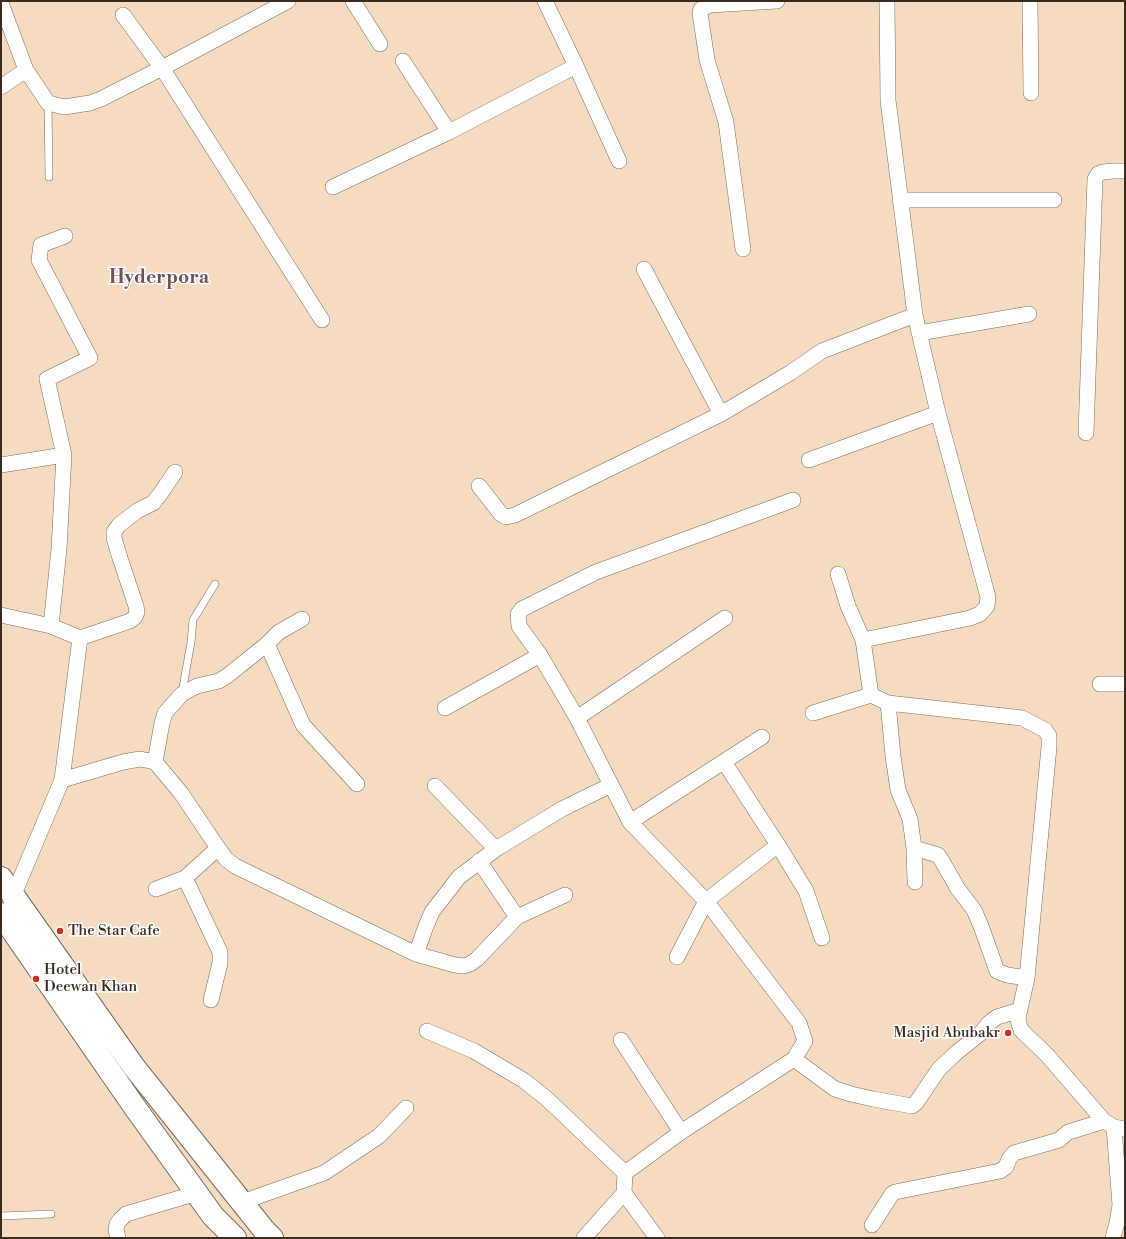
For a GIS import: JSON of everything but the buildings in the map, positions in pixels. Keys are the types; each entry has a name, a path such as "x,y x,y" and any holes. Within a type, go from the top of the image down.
{"main road":[{"path":"7,887 134,1067 272,1238"},
{"path":"2,920 213,1216 235,1238"}],"street":[{"path":"1,3 26,70 48,103 64,107 90,103 101,99 288,1"},
{"path":"353,1 380,44"},
{"path":"545,1 619,161"},
{"path":"743,249 726,122 707,60 700,13 702,9 710,5 777,1"},
{"path":"863,640 970,618 980,614 986,606 988,597 938,413 915,314 888,100 887,1"},
{"path":"1030,1 1031,93"},
{"path":"123,15 162,68 322,320"},
{"path":"403,62 449,132"},
{"path":"332,187 449,132 576,66"},
{"path":"1,87 26,70"},
{"path":"1086,433 1095,179 1098,174 1103,172 1113,170 1125,171"},
{"path":"900,200 1054,200"},
{"path":"51,626 59,549 64,455 47,379 90,358 39,260 41,245 65,236"},
{"path":"644,269 721,414"},
{"path":"479,486 501,514 509,517 721,414 790,373 822,351 915,314"},
{"path":"919,332 1029,314"},
{"path":"809,460 938,413"},
{"path":"1,465 64,455"},
{"path":"1,615 51,626 80,638 130,621 135,617 137,612 136,606 114,538 114,532 119,525 137,511 153,503 175,472"},
{"path":"625,1173 681,1132 794,1059 805,1041 799,1023 706,901 630,822 577,718 540,656 519,626 518,614 522,609 596,572 793,500"},
{"path":"838,574 848,606 863,640 871,695"},
{"path":"577,718 725,618"},
{"path":"155,762 165,713 182,694 197,686 219,681 267,644 280,632 302,619"},
{"path":"2,920 7,887 62,780 80,638"},
{"path":"267,644 303,725 357,784"},
{"path":"445,708 540,656"},
{"path":"1100,684 1125,684"},
{"path":"813,713 871,695 888,703 1022,718 1045,730 1049,736 1027,978 1018,1018 1021,1030 1047,1055 1114,1126 1120,1205 1113,1238"},
{"path":"888,703 898,790 910,819 914,848 915,882"},
{"path":"630,822 762,738"},
{"path":"62,780 123,762 140,759 155,762 181,793 226,859 236,866 416,954 455,965 464,966 470,964 477,959 517,917 565,895"},
{"path":"724,762 806,891 822,938"},
{"path":"416,954 426,926 439,903 459,877 496,849 562,809 611,785"},
{"path":"435,786 496,849"},
{"path":"677,957 706,901 778,845"},
{"path":"156,889 185,878 218,848"},
{"path":"914,848 938,855 942,860 958,889 974,910 997,971 1027,978"},
{"path":"479,861 517,917"},
{"path":"185,878 220,952 220,963 211,1000"},
{"path":"794,1059 835,1089 865,1098 912,1106 916,1103 939,1069 956,1052 998,1017 1020,1010"},
{"path":"427,1031 474,1051 523,1080 546,1098 625,1173 624,1193 584,1238"},
{"path":"621,1040 681,1132"},
{"path":"242,1202 324,1173 379,1136 406,1108"},
{"path":"872,1225 894,1192 1000,1171 1006,1167 1014,1152 1059,1140 1068,1132 1114,1126"},
{"path":"118,1238 116,1230 117,1224 126,1214 197,1193"},
{"path":"624,1193 657,1238"}],"lane":[{"path":"48,103 49,177"},
{"path":"182,694 191,642 193,620 215,584"},
{"path":"1,1216 51,1214"}],"place":[{"name":"The Star Cafe","path":"60,931"},
{"name":"Hotel Deewan Khan","path":"36,979"},
{"name":"Masjid Abubakr","path":"1008,1033"}],"district":[{"name":"Hyderpora","path":"159,278"}]}
